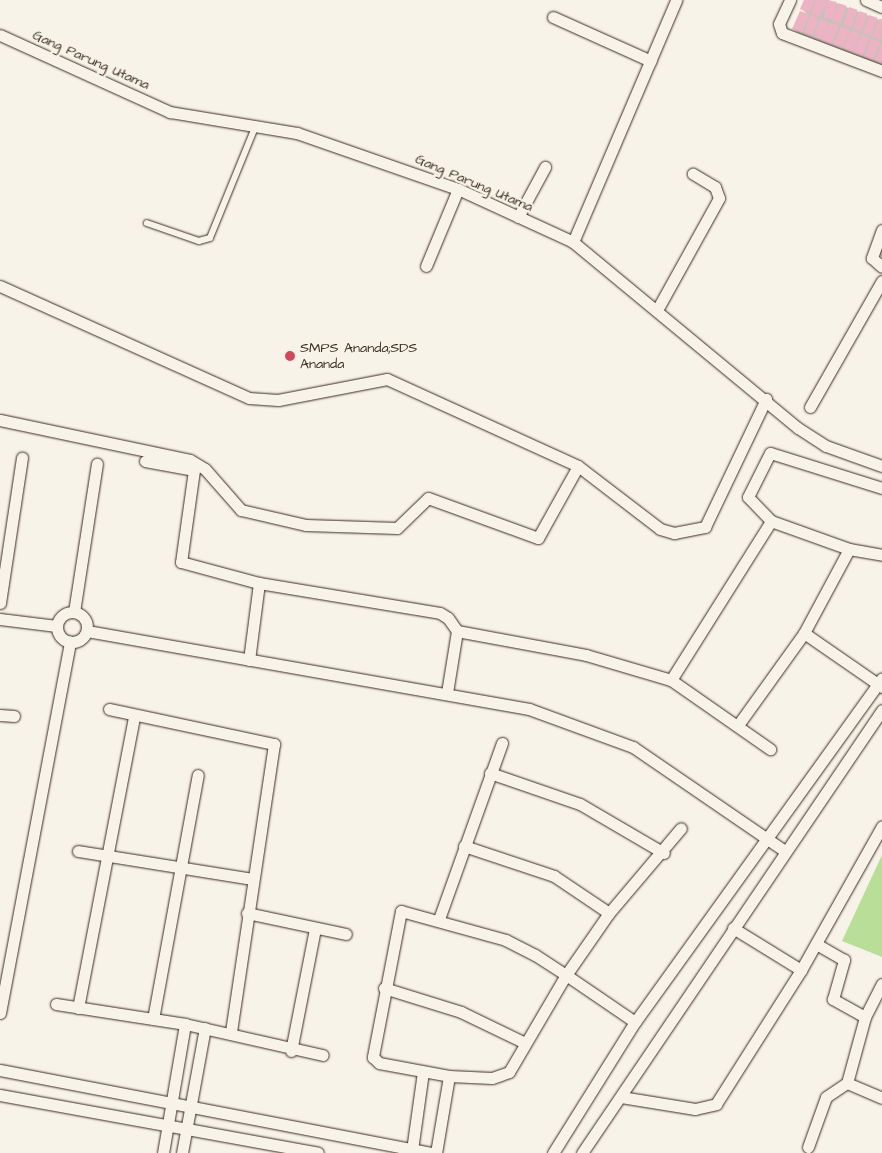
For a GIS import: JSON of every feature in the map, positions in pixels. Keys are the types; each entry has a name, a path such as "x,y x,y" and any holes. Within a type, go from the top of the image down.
{"street":[{"path":"573,242 676,0"},
{"path":"790,0 779,24 782,33 882,71"},
{"path":"866,0 882,7"},
{"path":"553,17 651,61"},
{"name":"Gang Parung Utama","path":"0,36 178,114 256,125 296,133 458,189 573,242 826,446 882,466"},
{"path":"518,218 545,167"},
{"path":"657,310 719,198 715,186 692,174"},
{"path":"426,266 458,189"},
{"path":"882,230 872,258 882,267"},
{"path":"810,407 882,280"},
{"path":"0,286 249,398 278,400 386,379 578,466 660,529 696,532 705,527 766,399"},
{"path":"0,420 190,460 205,469 241,510 306,526 397,528 420,501 428,498 538,538 578,466"},
{"path":"882,488 770,453 748,497 771,521 849,549 882,554"},
{"path":"0,603 22,458"},
{"path":"145,461 194,470 181,562 259,583 440,613 457,631 586,654 671,680 770,749"},
{"path":"74,612 97,464"},
{"path":"671,680 771,521"},
{"path":"738,725 804,633 849,549"},
{"path":"249,660 259,583"},
{"path":"70,642 60,636 57,626 62,615 74,612 85,618 87,631"},
{"path":"0,619 57,626"},
{"path":"0,1013 70,642 87,631 529,710 610,736 768,835 785,851"},
{"path":"447,694 457,631"},
{"path":"552,1153 635,1022 768,835 881,683 804,633"},
{"path":"109,709 134,716 274,744 252,879 231,1034"},
{"path":"582,1153 882,710"},
{"path":"0,715 14,716"},
{"path":"78,1008 106,852 134,716"},
{"path":"439,919 502,744"},
{"path":"490,773 580,804 664,853"},
{"path":"153,1019 198,775"},
{"path":"621,1097 695,1109 716,1104 801,970 882,826"},
{"path":"635,1022 566,976 506,940 439,919 401,911 384,988 373,1057 379,1063 449,1076 503,1076 566,976 609,913 664,853 681,828"},
{"path":"464,846 554,876 609,913"},
{"path":"78,851 106,852 252,879"},
{"path":"247,913 315,929 346,934"},
{"path":"733,928 801,970"},
{"path":"291,1051 315,929"},
{"path":"816,944 844,960 833,999 865,1017"},
{"path":"808,1147 826,1097 848,1083 865,1017 882,984"},
{"path":"384,988 461,1012 525,1043"},
{"path":"56,1004 185,1024 231,1034 291,1051 323,1055"},
{"path":"163,1153 185,1024"},
{"path":"182,1153 205,1028"},
{"path":"0,1070 431,1153"},
{"path":"412,1150 423,1072"},
{"path":"436,1153 449,1076"},
{"path":"848,1083 882,1098"},
{"path":"0,1095 318,1153"}],"lane":[{"path":"147,223 199,241 210,238 256,125"}],"green space":[{"path":"882,855 882,957 842,941"}],"building":[{"path":"804,0 815,0 809,13 800,9"},
{"path":"816,0 827,0 820,17 811,14"},
{"path":"827,0 837,2 833,20 824,18"},
{"path":"838,3 847,6 841,24 832,21"},
{"path":"849,7 858,10 852,28 843,25"},
{"path":"800,11 809,14 802,33 792,29"},
{"path":"859,11 868,14 862,32 853,29"},
{"path":"810,15 819,18 813,36 804,33"},
{"path":"869,15 878,18 872,36 863,33"},
{"path":"820,19 829,22 823,40 814,37"},
{"path":"879,19 882,19 881,40 872,37"},
{"path":"830,22 839,26 831,44 822,40"},
{"path":"841,26 850,30 842,48 833,44"},
{"path":"851,30 860,34 852,52 843,48"},
{"path":"861,34 870,38 862,56 853,52"},
{"path":"871,38 881,42 873,60 864,57"},
{"path":"882,44 882,63 875,61"}],"place":[{"name":"SMPS Ananda;SDS Ananda","path":"290,356"}]}
